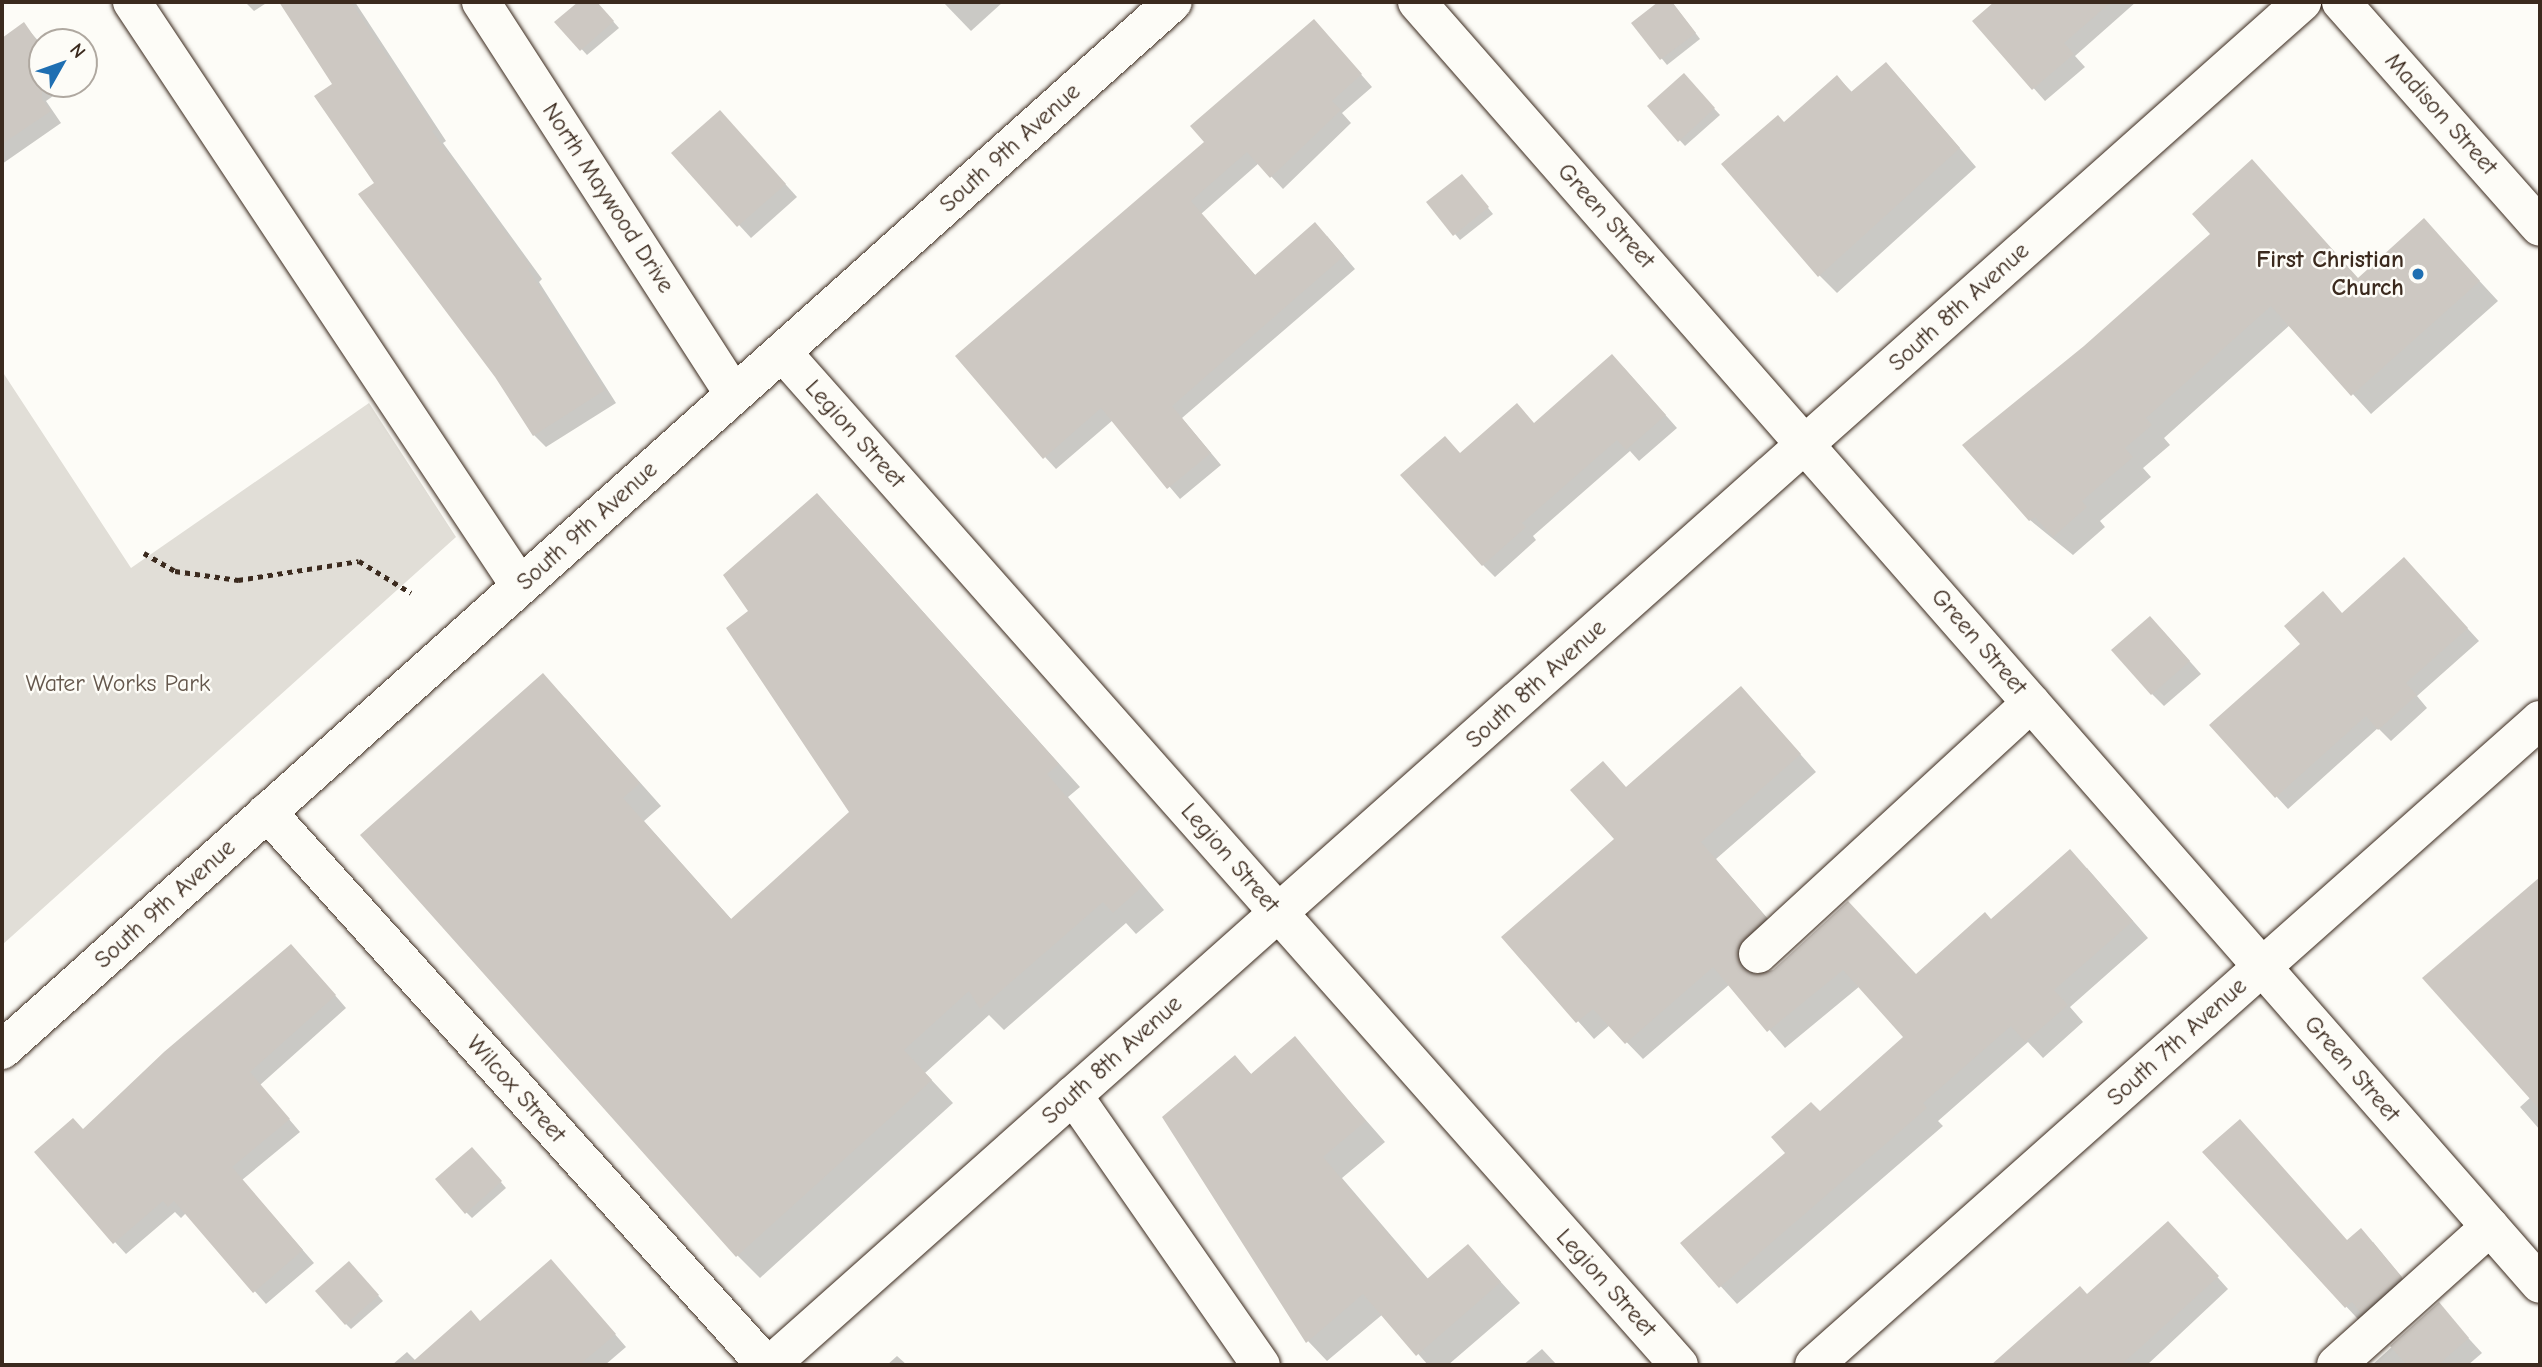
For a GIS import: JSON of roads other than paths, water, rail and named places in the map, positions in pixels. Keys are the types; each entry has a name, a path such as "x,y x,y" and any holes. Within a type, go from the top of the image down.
{"street":[{"path":"132,2 520,586"},
{"name":"North Maywood Drive","path":"481,2 734,394"},
{"name":"South 9th Avenue","path":"2,1050 1174,2"},
{"name":"Green Street","path":"1417,2 1807,442 2031,703 2540,1284"},
{"name":"South 8th Avenue","path":"768,1365 2302,2"},
{"name":"Madison Street","path":"2341,2 2540,227"},
{"name":"Legion Street","path":"782,352 1679,1365"},
{"path":"1758,954 2031,703"},
{"name":"South 7th Avenue","path":"1814,1365 2540,720"},
{"name":"Wilcox Street","path":"267,812 768,1365"},
{"path":"1073,1095 1262,1365"},
{"path":"2336,1365 2490,1227"}],"place":[{"name":"First Christian Church","path":"2418,274"}],"park label":[{"name":"Water Works Park","path":"118,684"}]}
